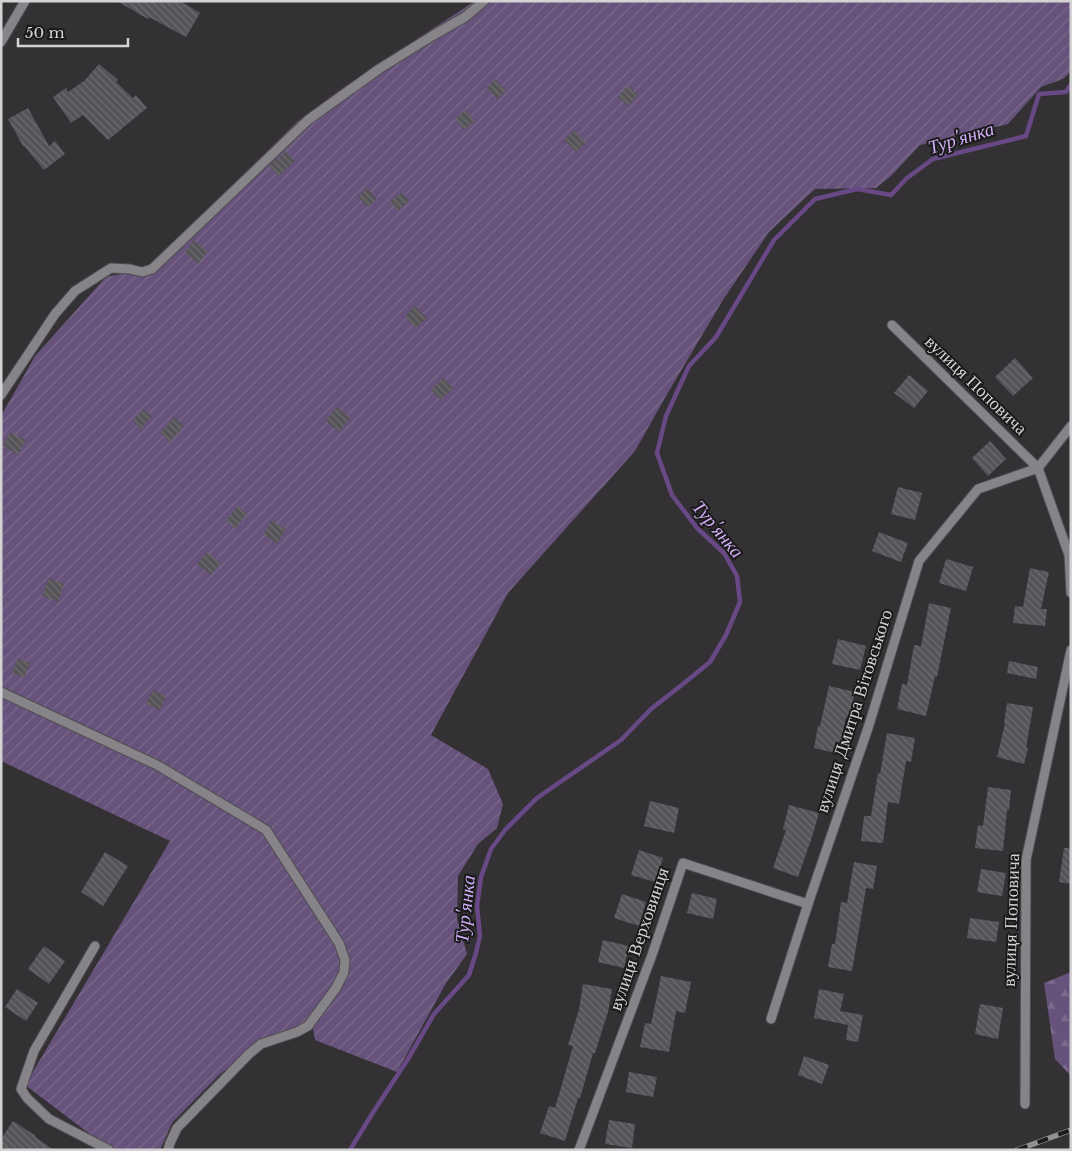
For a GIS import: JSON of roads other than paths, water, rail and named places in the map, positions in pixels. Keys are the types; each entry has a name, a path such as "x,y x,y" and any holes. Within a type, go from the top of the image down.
{"street":[{"path":"1,42 25,1"},
{"path":"1,395 55,314 75,291 110,268 142,272 152,269 308,120 387,64 465,17 484,1"},
{"name":"вулиця Поповича","path":"892,325 1038,468 1068,555 1071,593"},
{"path":"1038,468 1071,426"},
{"name":"вулиця Дмитра Вітовського","path":"771,1019 869,725 919,561 978,489 1038,468"},
{"name":"вулиця Поповича","path":"1024,1104 1026,860 1071,650"},
{"path":"1,692 157,765 266,830 340,943 345,960 344,972 336,988 308,1026 297,1032 261,1044 249,1054 177,1128 168,1150"},
{"name":"вулиця Верховинця","path":"579,1150 652,955 683,862 808,904"},
{"path":"95,946 34,1051 21,1089 50,1119 109,1150"}],"waterway":[{"name":"Тур'янка","path":"350,1150 408,1059 434,1014 469,975 480,936 477,906 481,877 491,849 505,830 537,798 621,740 651,709 710,662 726,635 740,602 737,576 724,553 697,528 672,495 657,453 666,416 689,366 716,337 774,240 815,199 857,189 891,195 907,178 933,159 1026,136 1039,94 1066,92 1071,84"}],"railway":[{"path":"1017,1150 1071,1130"}]}
